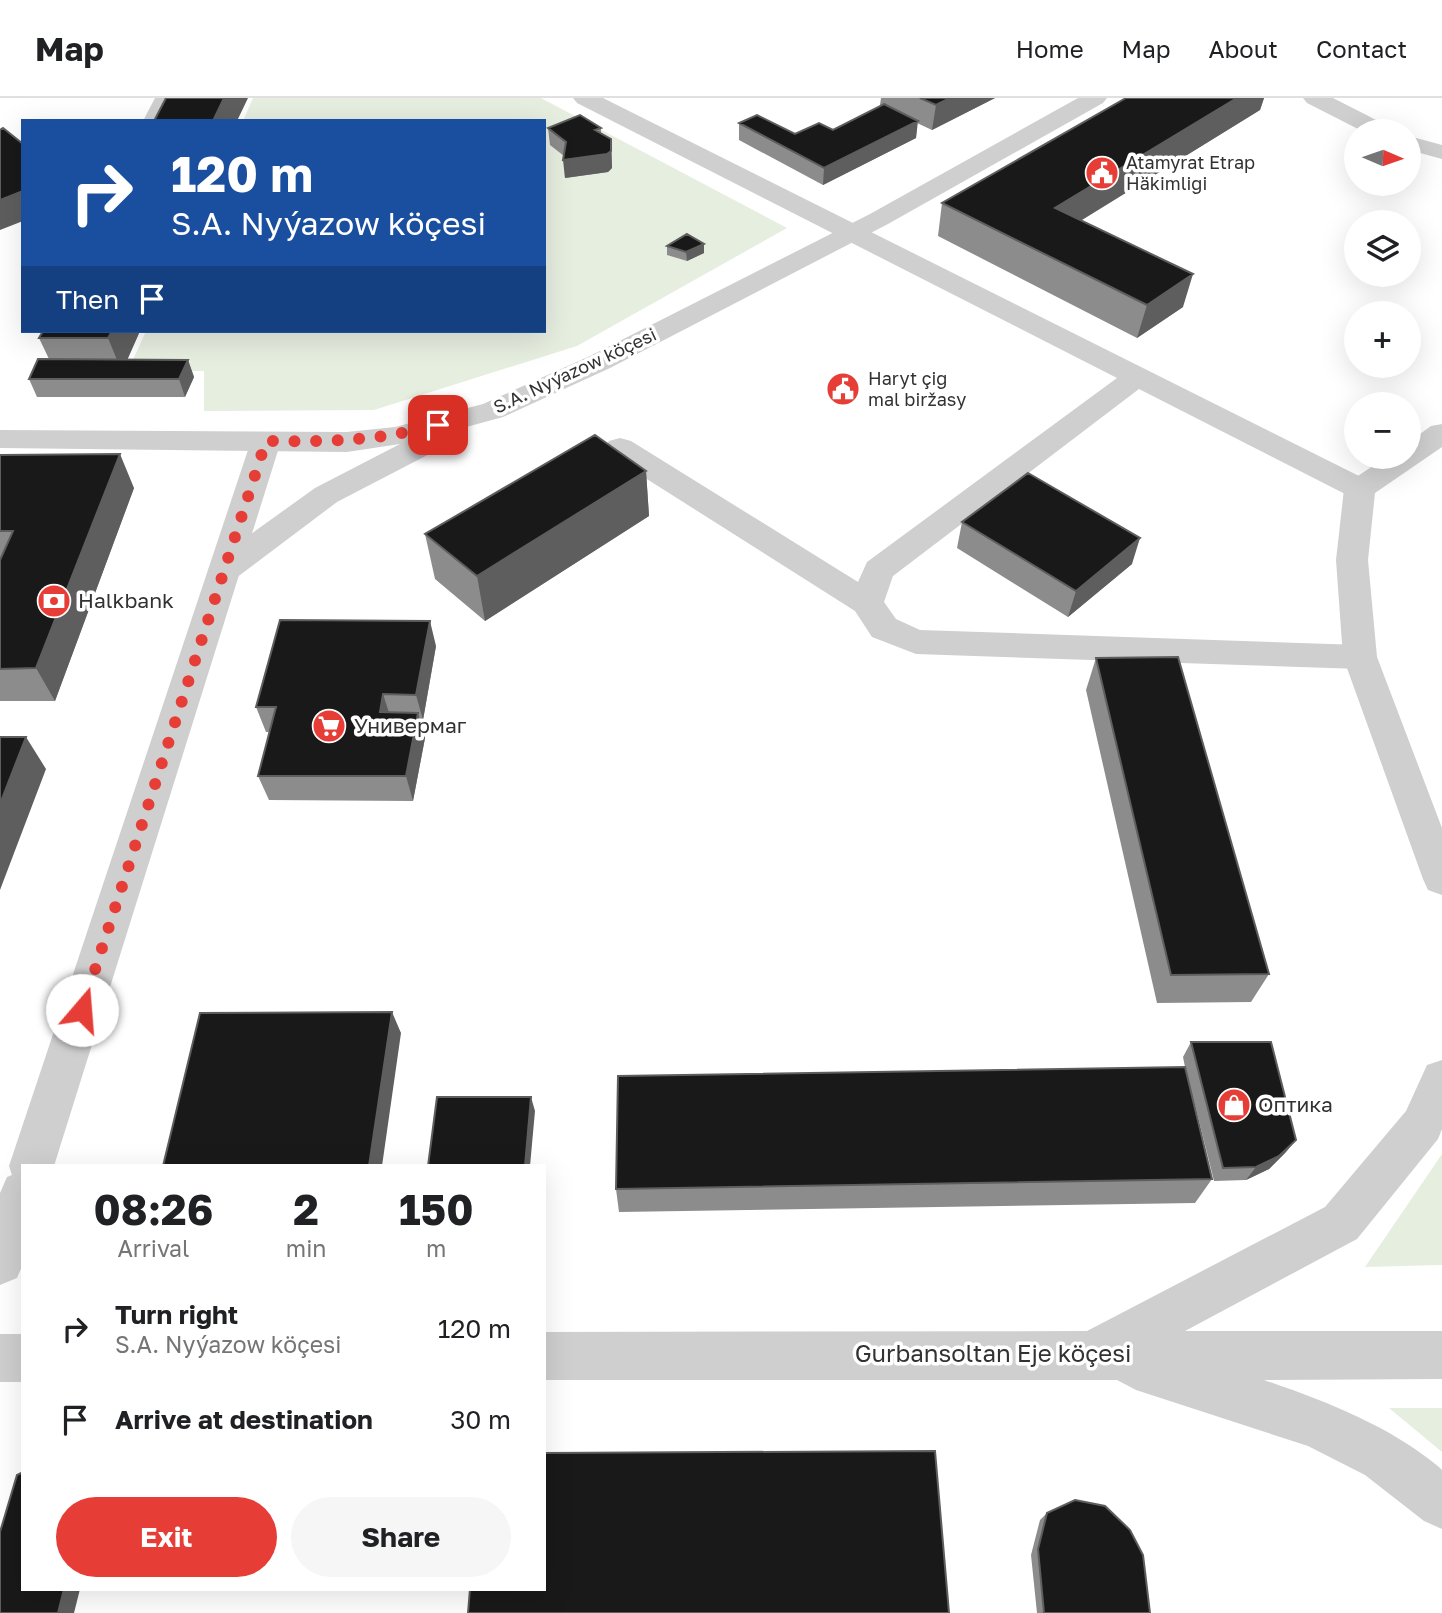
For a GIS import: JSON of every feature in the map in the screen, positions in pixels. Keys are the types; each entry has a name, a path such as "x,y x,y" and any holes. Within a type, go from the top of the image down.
{"street":[{"path":"584,98 1360,489"},
{"name":"S.A. Nyýazow köçesi","path":"0,439 346,442 383,438 493,411 600,362 850,234 1095,98"},
{"path":"1315,98 1356,119"},
{"path":"1421,146 1442,152"},
{"path":"867,603 878,570 1136,377"},
{"path":"224,570 326,495 493,411"},
{"path":"1421,447 1442,433"},
{"path":"32,1164 266,441"},
{"path":"620,448 867,603 884,628 916,642 1360,657"},
{"path":"1389,469 1360,489 1352,560 1360,657 1442,879"},
{"path":"1094,1354 1341,1223 1422,1125 1442,1079"},
{"path":"0,1262 21,1198"},
{"path":"1094,1354 1275,1406 1325,1427 1386,1458 1442,1503"},
{"name":"Gurbansoltan Eje köçesi","path":"546,1356 1442,1355"},
{"path":"0,1358 21,1358"}],"lane":[{"path":"150,119 161,98"}],"shaded area":[{"path":"253,98 541,98 787,228 577,346 374,410 204,411 204,371 128,371 145,333 546,333 546,119 244,119"},
{"path":"1442,1154 1442,1265 1365,1267"},
{"path":"1389,1408 1442,1408 1442,1452"}],"building":[{"path":"166,98 224,98 214,119 155,119"},
{"path":"920,98 950,98 936,105"},
{"path":"1126,98 1237,98 1055,208 1193,274 1147,305 942,203"},
{"path":"884,104 918,121 824,168 739,123 757,115 795,134 819,123 833,130"},
{"path":"580,115 601,128 595,130 611,139 611,151 607,154 563,160 566,142 548,128"},
{"path":"3,128 21,142 21,192 0,200 0,130"},
{"path":"687,234 704,244 686,252 667,246"},
{"path":"42,333 111,333 108,338 39,338"},
{"path":"38,359 188,360 179,379 29,379"},
{"path":"595,435 646,471 477,576 425,534"},
{"name":"Halkbank","path":"120,454 36,668 0,669 0,560 13,531 0,531 0,455"},
{"path":"1028,473 1140,538 1076,591 962,522"},
{"name":"Универмаг","path":"280,620 430,621 416,695 383,694 380,712 418,713 406,776 258,776 276,707 256,707"},
{"path":"1178,657 1269,974 1171,975 1096,658"},
{"path":"0,737 26,737 0,804"},
{"path":"392,1012 369,1164 163,1164 200,1013"},
{"name":"Оптика","path":"1191,1042 1271,1042 1296,1140 1279,1156 1256,1167 1223,1168"},
{"path":"1185,1067 1212,1179 616,1189 618,1076"},
{"path":"437,1097 531,1097 525,1164 428,1164"},
{"path":"935,1451 949,1613 468,1613 470,1591 546,1591 546,1453"},
{"path":"21,1473 21,1591 64,1591 58,1613 0,1613 0,1532 17,1475"},
{"path":"1075,1500 1105,1506 1130,1530 1143,1555 1150,1613 1044,1613 1038,1549 1047,1513"}],"place":[{"name":"Atamyrat Etrap Häkimligi","path":"1102,173"},
{"name":"Haryt çig mal biržasy","path":"843,389"},
{"name":"Halkbank","path":"54,601"},
{"name":"Универмаг","path":"329,726"},
{"name":"Оптика","path":"1234,1105"}],"route":[{"path":"82,1010 266,441 346,442 395,436 438,425"}]}
